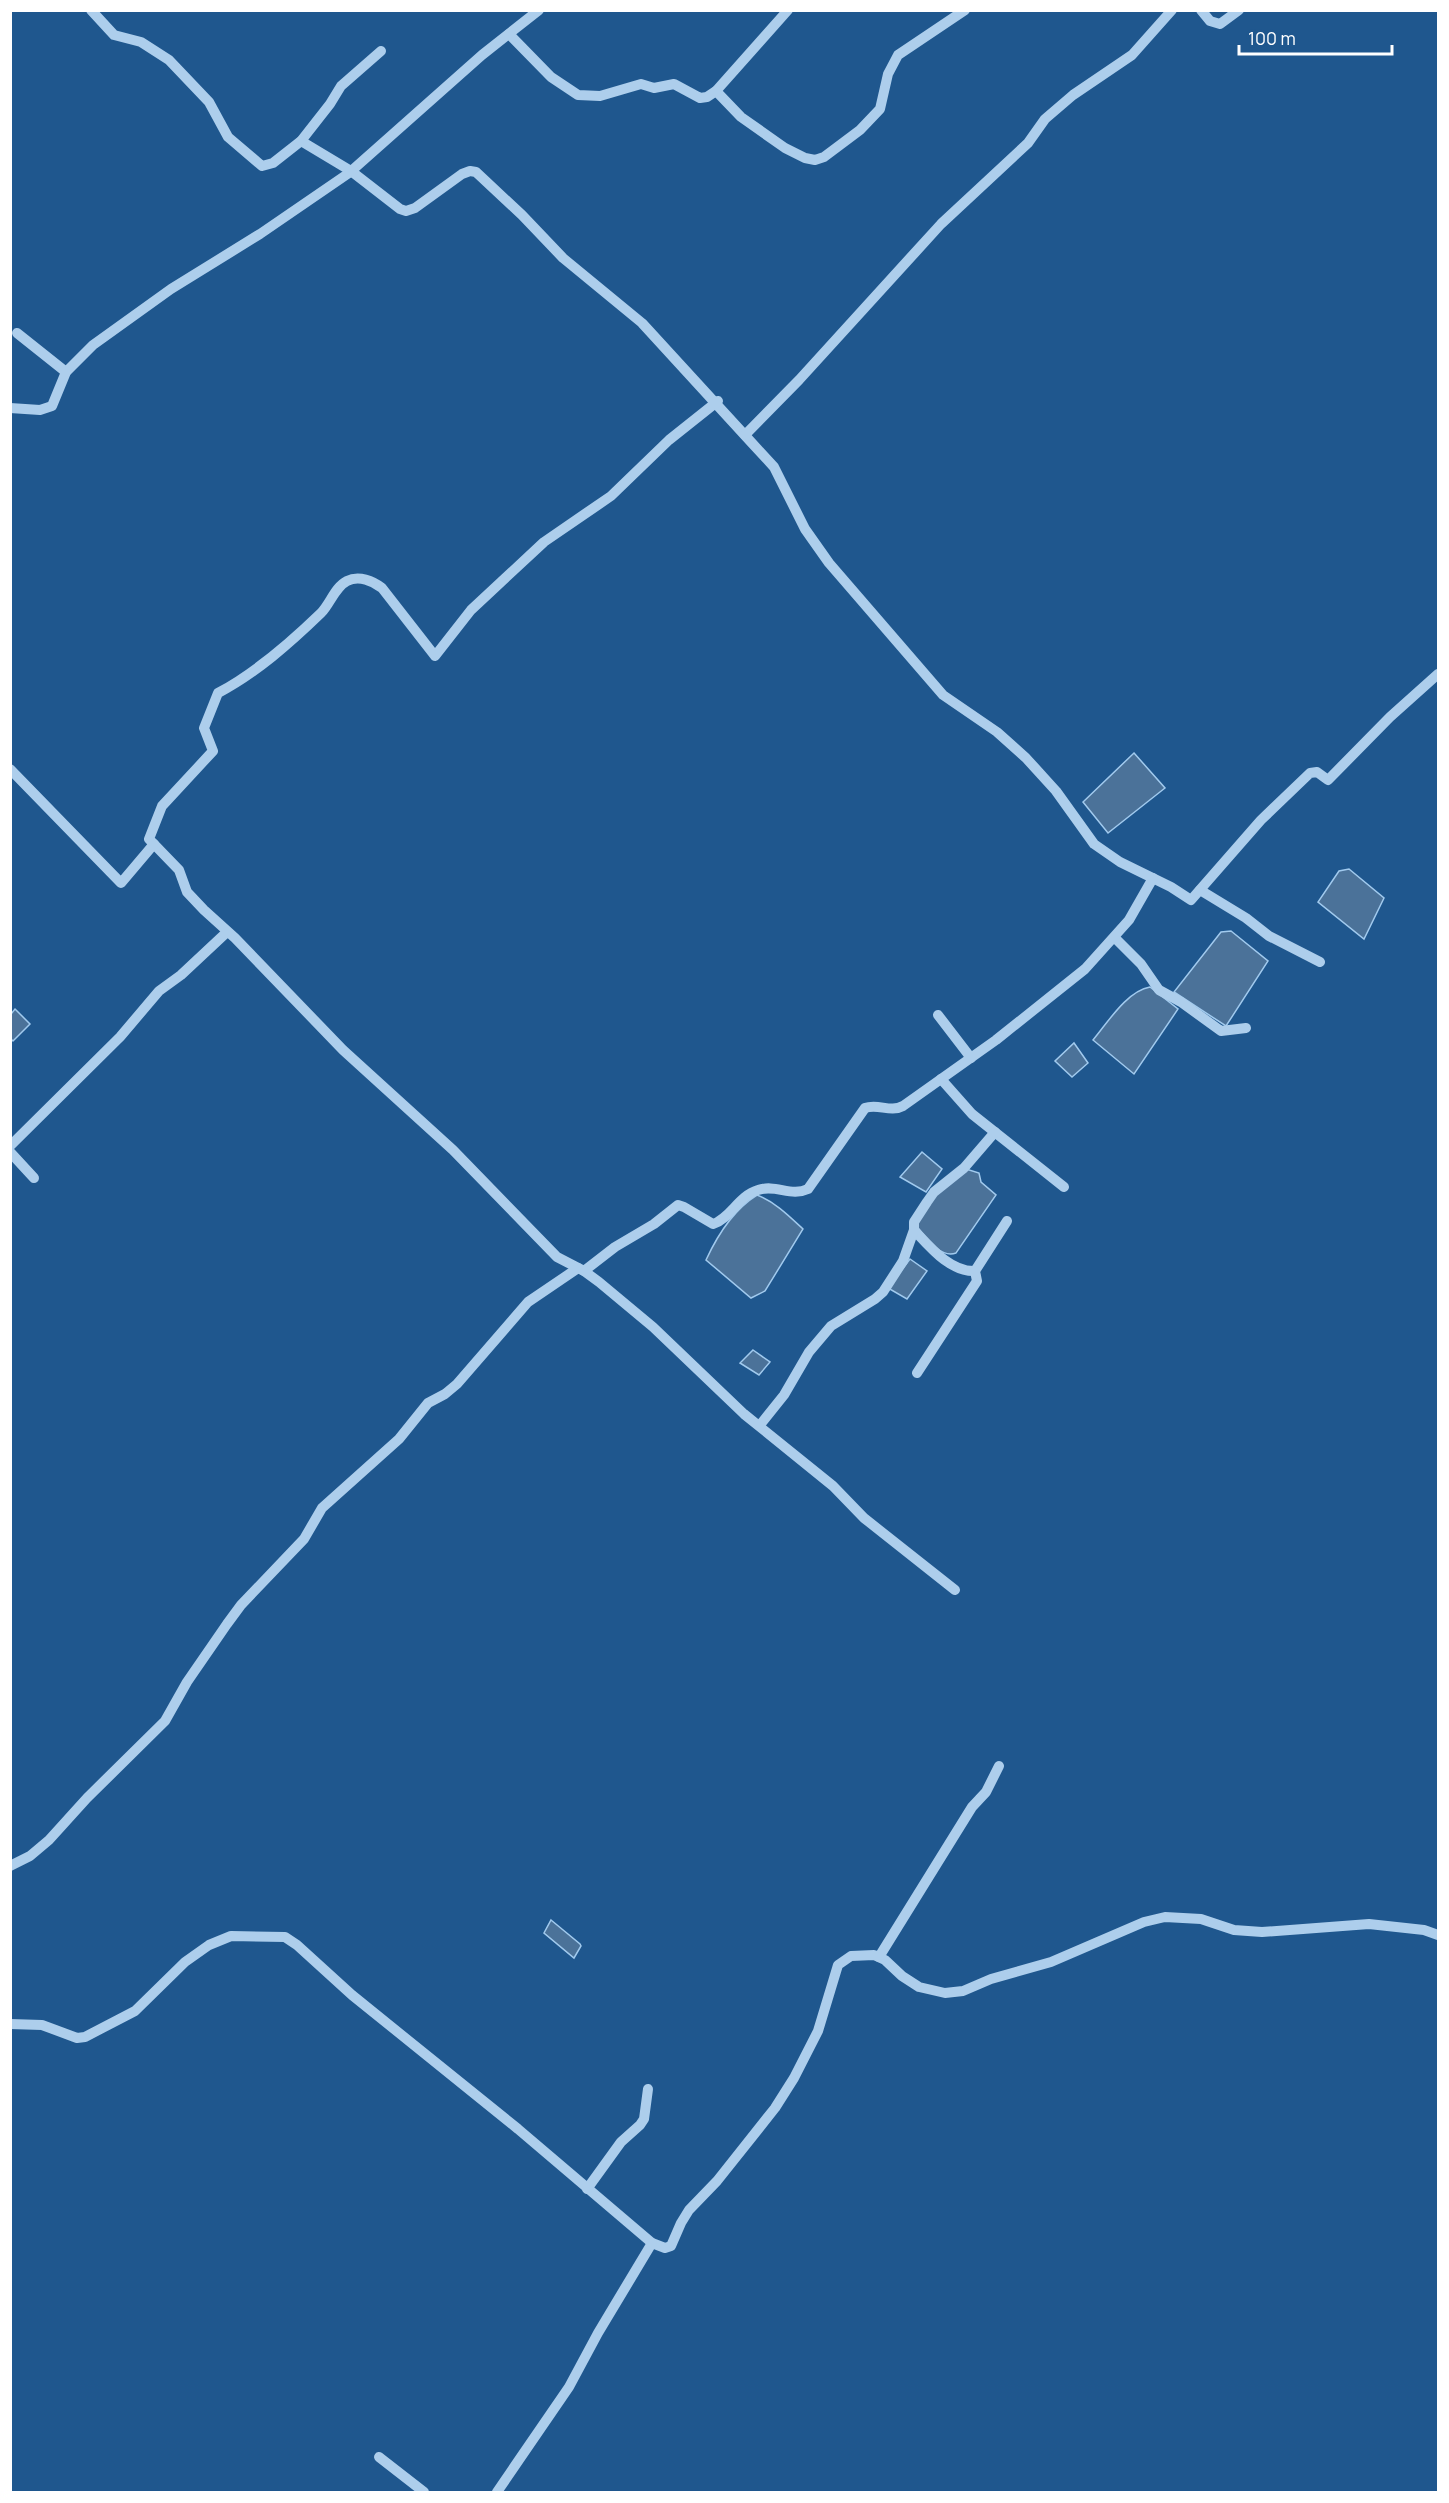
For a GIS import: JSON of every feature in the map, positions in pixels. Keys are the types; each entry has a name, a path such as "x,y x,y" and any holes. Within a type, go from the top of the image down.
{"street":[{"path":"91,10 114,34 141,42 169,60 209,102 228,136 255,162 266,167 301,141 341,86 381,51"},
{"path":"10,408 48,409 52,406 66,372 93,345 163,295 269,228 351,171 538,10"},
{"path":"509,34 551,77 578,95 600,96 641,84 654,88 674,84 700,98 707,97 716,91 788,10"},
{"path":"716,91 741,117 785,148 805,158 815,160 824,157 860,130 880,109 888,74 898,55 965,10"},
{"path":"745,435 799,380 941,224 1028,143 1045,119 1073,95 1132,56 1172,10"},
{"path":"1201,10 1210,21 1220,24 1229,20 1239,10"},
{"path":"301,141 351,171 400,209 406,211 415,208 462,174 470,171 476,172 563,258 642,323 716,402 774,467 805,529 829,563 943,695 997,732 1018,750 1056,791 1094,844 1120,862 1191,900 1262,820 1310,773 1317,772 1328,780 1390,717 1438,674"},
{"path":"17,333 66,372"},
{"path":"716,402 669,440 610,496 544,542 471,610 435,656 382,588 373,581 356,579 347,581 323,611 282,648 237,683 218,693 204,728 213,751 162,807 149,839 179,870 187,892 343,1050 453,1150 557,1257 581,1269 653,1327 718,1390 833,1486 864,1518 955,1590"},
{"path":"10,769 121,883 154,844"},
{"path":"10,1866 30,1856 49,1840 87,1798 165,1721 187,1682 241,1605 303,1539 322,1508 399,1439 428,1403 457,1384 528,1302 660,1220 678,1205 713,1224 723,1219 745,1196 757,1190 768,1188 798,1194 808,1189 865,1108 873,1106 897,1109 971,1058 1085,969 1129,920 1153,878"},
{"path":"1200,890 1269,936 1320,962"},
{"path":"10,1146 120,1037 159,991 181,975 227,932"},
{"path":"1115,938 1141,964 1159,990 1221,1031 1246,1028"},
{"path":"938,1015 971,1058"},
{"path":"941,1079 964,1106 1064,1187"},
{"path":"760,1425 784,1395 809,1352 831,1326 883,1292 903,1261 914,1230 914,1222 934,1192 964,1168 994,1132"},
{"path":"10,1152 34,1178"},
{"path":"917,1373 977,1281 975,1271 1007,1221"},
{"path":"914,1230 937,1254 965,1271 975,1271"},
{"path":"879,1957 972,1808 992,1783 999,1766"},
{"path":"10,2024 42,2025 77,2038 86,2037 135,2011 185,1962 209,1945 231,1936 285,1937 652,2243 664,2247 670,2246 689,2210 717,2181 775,2108 812,2047 838,1965 851,1956 862,1954 879,1957 919,1987 945,1993 963,1991 991,1979 1051,1962 1144,1922 1165,1917 1201,1918 1234,1930 1262,1932 1369,1924 1424,1930 1438,1935"},
{"path":"587,2189 621,2142 644,2119 648,2089"},
{"path":"497,2493 569,2387 598,2333 652,2243"},
{"path":"379,2457 424,2493"}],"water":[{"path":"1134,753 1165,788 1108,833 1083,802"},
{"path":"1349,869 1384,898 1364,939 1318,902 1339,871"},
{"path":"1231,931 1268,961 1226,1026 1174,992 1221,932"},
{"path":"1150,987 1178,1009 1134,1074 1093,1040 1126,1001 1134,994"},
{"path":"15,1009 30,1024 13,1041 11,1039 11,1014"},
{"path":"1074,1043 1088,1063 1072,1077 1055,1061"},
{"path":"922,1152 942,1169 926,1192 900,1177"},
{"path":"966,1169 979,1173 981,1182 996,1195 956,1253 944,1253 934,1246 916,1226 934,1195"},
{"path":"757,1195 776,1205 803,1229 765,1291 751,1298 706,1260 727,1223"},
{"path":"910,1259 927,1271 907,1299 888,1288"},
{"path":"753,1350 770,1362 759,1375 740,1363"},
{"path":"551,1920 580,1944 574,1958 544,1933"}]}
